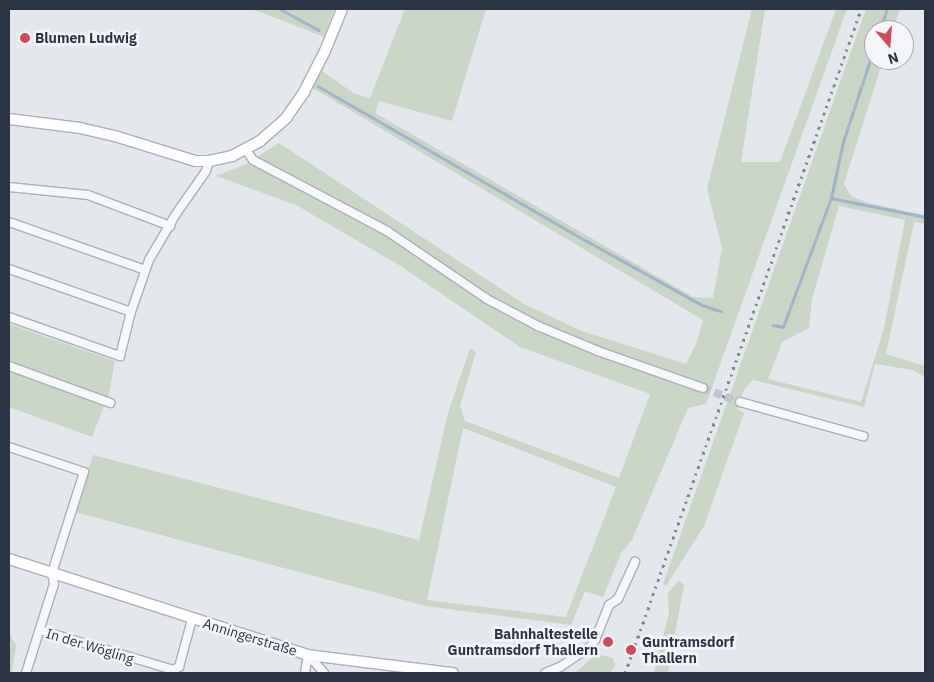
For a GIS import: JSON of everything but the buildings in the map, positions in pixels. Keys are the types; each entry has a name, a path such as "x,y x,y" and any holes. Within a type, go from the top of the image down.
{"street":[{"path":"9,120 80,128 118,137 182,158 209,161 232,156 246,150 286,118 304,92 325,51 342,9"},
{"path":"246,150 253,160 387,232 487,299 538,326 598,351 703,388"},
{"path":"9,317 120,356 131,312 149,260 206,171 209,161"},
{"path":"9,187 88,194 170,226"},
{"path":"9,222 145,270"},
{"path":"9,269 131,312"},
{"path":"9,366 110,403"},
{"path":"740,402 862,436"},
{"path":"9,447 84,472 52,573"},
{"name":"Anningerstraße","path":"9,559 308,655 454,673"},
{"path":"545,673 560,667 590,648 609,605 618,599 635,562"},
{"name":"In der Wögling","path":"26,673 54,584 52,573"},
{"name":"In der Wögling","path":"40,630 173,670 179,667 192,619"},
{"path":"305,673 308,655"},
{"path":"308,655 324,673"}],"green space":[{"path":"253,9 334,9 324,37"},
{"path":"405,9 486,9 452,121 379,101 375,113 693,297 713,298 722,248 707,189 752,9 765,9 741,162 780,162 836,9 847,9 706,404 688,408 632,540 621,553 603,597 585,591 571,625 426,606 75,512 93,455 419,540 448,413 470,348 476,352 460,406 465,421 619,478 650,394 520,347 399,265 296,205 216,176 244,165 279,143 524,304 582,331 686,364 696,344 703,320 311,87 319,69 355,94 370,98","holes":["463,428 616,487 566,617 427,600"]},
{"path":"866,9 900,9 896,20 864,20 864,70 880,70 844,184 851,196 868,203 925,215 925,224 914,222 886,354 925,366 925,377 913,370 875,364 864,407 753,380 744,390 737,409 744,413 704,526 666,586 663,584","holes":["839,206 905,220 884,328 861,402 768,379 782,342 809,328 812,299"]},
{"path":"9,324 115,361 109,393 92,437 9,407"},
{"path":"679,580 684,585 668,673 654,673 669,613 668,593"},
{"path":"9,634 16,645 12,673 9,673"},
{"path":"596,654 613,658 615,666 609,673 575,673"}],"waterway":[{"path":"280,9 319,30"},
{"path":"883,20 887,9"},
{"path":"773,325 783,327 831,198 843,142 867,70"},
{"path":"318,86 587,241 702,305 721,311"},
{"path":"831,198 925,217"}],"tunnel":[{"path":"703,388 740,402"}],"railway":[{"path":"625,673 861,9"}],"place":[{"name":"Blumen Ludwig","path":"25,38"},
{"name":"Bahnhaltestelle Guntramsdorf Thallern","path":"608,642"},
{"name":"Guntramsdorf Thallern","path":"631,650"}]}
